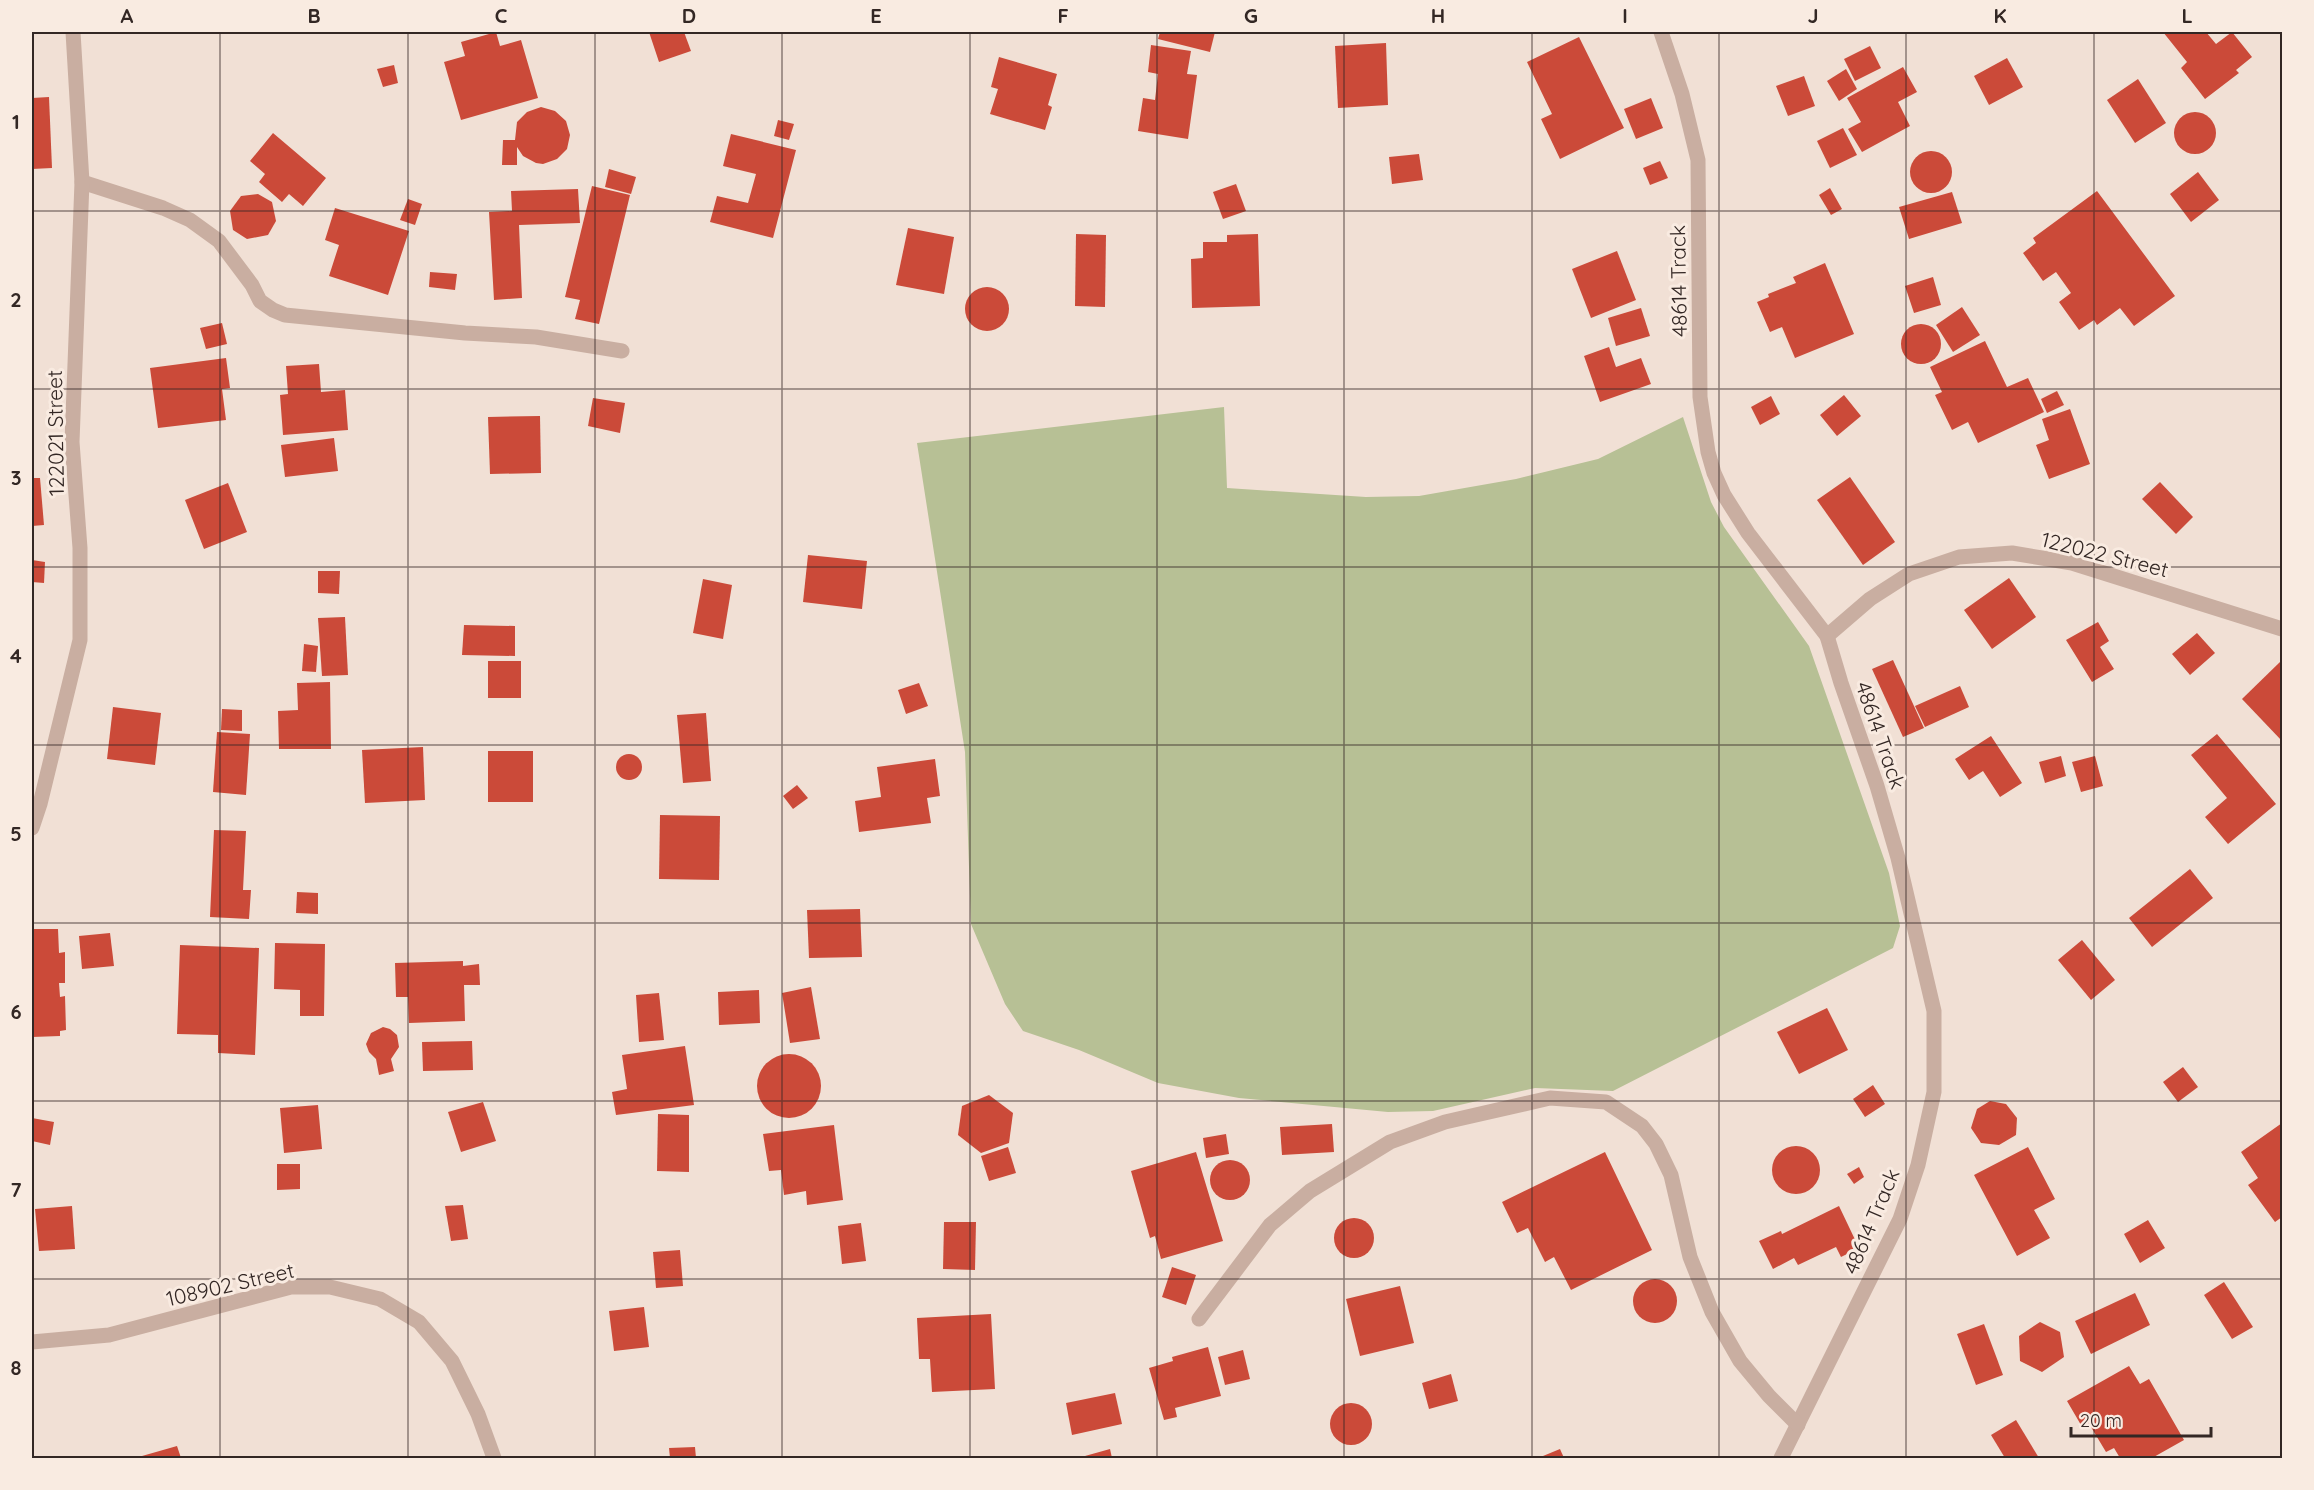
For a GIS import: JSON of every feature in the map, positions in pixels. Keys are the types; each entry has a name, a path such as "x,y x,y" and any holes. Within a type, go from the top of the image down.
{"street":[{"name":"122021 Street","path":"32,828 40,804 80,640 80,548 72,442 82,182 73,32"},
{"name":"48614 Track","path":"1661,32 1682,94 1698,160 1700,397 1708,452 1724,495 1748,533 1827,636 1840,683 1877,786 1898,858 1934,1011 1934,1092 1918,1165 1900,1219 1781,1458"},
{"path":"82,182 154,204 190,220 219,241 252,285 260,301 285,315 465,333 536,337 622,351"},
{"name":"122022 Street","path":"1827,636 1870,599 1909,574 1959,557 2012,553 2072,563 2283,629"},
{"path":"1199,1319 1270,1225 1310,1191 1390,1142 1445,1122 1550,1098 1606,1102 1642,1126 1656,1144 1671,1175 1690,1257 1712,1312 1740,1361 1769,1396 1798,1425"},
{"name":"108902 Street","path":"32,1342 109,1335 291,1287 330,1287 380,1299 419,1322 452,1361 478,1414 494,1458"}],"green space":[{"path":"1224,407 1227,488 1366,497 1419,496 1516,479 1598,459 1683,417 1711,502 1724,527 1809,646 1889,873 1900,926 1893,948 1613,1091 1535,1088 1433,1111 1388,1112 1239,1098 1158,1083 1079,1050 1023,1031 1005,1004 971,924 965,752 917,443"}],"building":[{"path":"496,32 500,46 521,40 538,98 461,120 444,62 465,56 461,42"},
{"path":"649,32 684,32 691,51 659,62"},
{"path":"1160,32 1215,32 1210,52 1158,39"},
{"path":"2163,32 2206,32 2216,44 2232,32 2252,57 2236,70 2239,73 2205,99 2181,68 2187,62"},
{"path":"1579,37 1624,128 1560,159 1541,119 1552,114 1527,62"},
{"path":"1386,43 1388,105 1338,108 1335,46"},
{"path":"1151,45 1191,51 1187,74 1197,75 1188,139 1138,131 1143,98 1155,100 1158,74 1148,72"},
{"path":"1870,46 1881,68 1855,81 1844,59"},
{"path":"999,57 1057,74 1048,105 1052,107 1045,130 990,114 998,89 991,87"},
{"path":"2007,58 2023,87 1989,105 1974,76"},
{"path":"394,65 398,83 383,87 377,69"},
{"path":"1903,67 1917,92 1898,102 1910,126 1862,152 1848,129 1861,122 1847,98"},
{"path":"1846,69 1857,89 1839,101 1827,81"},
{"path":"1804,76 1815,106 1788,116 1776,86"},
{"path":"2138,79 2166,123 2135,143 2107,100"},
{"path":"49,97 52,168 32,169 32,98"},
{"path":"1651,98 1663,128 1636,139 1624,109"},
{"path":"541,107 555,111 566,121 570,135 567,149 557,159 543,164 523,156 517,147 517,165 502,165 503,140 515,140 517,122 527,112"},
{"path":"2195,112 2210,118 2216,133 2210,148 2195,154 2180,148 2174,133 2180,118"},
{"path":"778,120 794,124 789,140 774,136"},
{"path":"1843,128 1857,155 1830,168 1817,141"},
{"path":"273,133 326,178 303,206 289,194 282,202 259,182 265,174 250,161"},
{"path":"731,134 796,150 773,238 710,222 717,196 748,203 756,174 723,166"},
{"path":"1931,151 1946,157 1952,172 1946,187 1931,193 1916,187 1910,172 1916,157"},
{"path":"1419,154 1423,180 1392,184 1389,157"},
{"path":"1660,161 1668,178 1650,185 1643,168"},
{"path":"609,169 636,177 631,194 605,187"},
{"path":"2198,172 2219,200 2191,222 2170,194"},
{"path":"1236,184 1246,211 1223,219 1213,192"},
{"path":"592,186 630,195 599,324 575,319 580,300 565,297"},
{"path":"1830,188 1842,209 1831,215 1819,195"},
{"path":"578,189 580,223 519,225 522,298 494,300 489,212 512,211 511,191"},
{"path":"2097,191 2175,296 2134,326 2120,308 2097,325 2094,320 2079,330 2059,302 2071,293 2056,272 2043,281 2023,253 2036,243 2033,238"},
{"path":"1952,192 1962,223 1909,239 1899,207"},
{"path":"258,194 272,202 276,221 268,235 247,239 233,230 230,211 241,196"},
{"path":"408,199 422,204 415,225 400,220"},
{"path":"335,208 409,231 388,295 329,276 339,245 325,240"},
{"path":"908,228 954,237 944,294 896,285"},
{"path":"1076,234 1106,235 1105,307 1075,306"},
{"path":"1258,234 1260,306 1192,308 1191,259 1203,258 1203,242 1227,242 1227,235"},
{"path":"1617,251 1636,300 1591,318 1572,269"},
{"path":"1825,263 1854,334 1795,358 1782,327 1770,332 1757,302 1769,297 1768,294 1796,283 1793,277"},
{"path":"430,272 457,274 455,290 429,287"},
{"path":"1933,277 1941,305 1914,313 1905,286"},
{"path":"987,287 995,288 1003,293 1008,301 1008,317 1003,325 995,330 987,331 979,330 971,325 966,317 965,309 966,301 971,293 979,288"},
{"path":"1962,307 1980,335 1953,352 1936,325"},
{"path":"1641,308 1650,336 1616,346 1608,318"},
{"path":"222,323 227,344 206,349 200,328"},
{"path":"1921,324 1935,330 1941,344 1935,358 1921,364 1907,358 1901,344 1907,330"},
{"path":"1985,341 2007,387 2028,378 2044,412 1978,443 1968,422 1952,430 1935,395 1942,392 1930,367"},
{"path":"1609,347 1616,367 1641,358 1651,384 1600,402 1584,356"},
{"path":"226,358 230,388 222,389 226,420 158,428 150,368"},
{"path":"319,364 321,392 345,390 348,430 283,435 280,395 288,394 286,366"},
{"path":"2057,391 2064,405 2047,413 2041,399"},
{"path":"1844,395 1861,416 1837,436 1820,415"},
{"path":"1771,396 1780,414 1760,425 1751,407"},
{"path":"593,398 625,403 620,433 588,426"},
{"path":"2070,409 2090,464 2049,479 2036,445 2049,440 2042,419"},
{"path":"540,416 541,473 490,474 488,417"},
{"path":"334,438 338,471 285,477 281,445"},
{"path":"1850,477 1895,542 1863,565 1817,500"},
{"path":"32,478 40,478 44,525 32,526"},
{"path":"2160,482 2193,517 2176,534 2142,499"},
{"path":"228,483 247,532 204,549 185,500"},
{"path":"808,555 867,561 862,609 803,602"},
{"path":"32,560 45,562 44,583 32,582"},
{"path":"318,571 340,571 339,594 318,593"},
{"path":"2009,578 2036,617 1992,649 1964,610"},
{"path":"703,579 732,585 723,639 693,633"},
{"path":"345,617 348,675 322,676 318,618"},
{"path":"2098,622 2109,641 2100,647 2114,669 2092,682 2066,640"},
{"path":"464,625 515,626 515,656 462,655"},
{"path":"2197,633 2215,653 2190,675 2172,654"},
{"path":"304,644 318,646 316,672 302,671"},
{"path":"1893,660 1924,728 1903,737 1872,669"},
{"path":"488,661 521,661 521,698 488,698"},
{"path":"2282,662 2282,741 2242,699"},
{"path":"330,682 331,749 279,749 278,711 298,710 297,683"},
{"path":"919,683 928,706 906,714 898,690"},
{"path":"1960,686 1969,707 1925,727 1915,706"},
{"path":"113,707 161,713 155,765 107,759"},
{"path":"222,709 242,710 242,731 221,730"},
{"path":"706,713 711,781 683,783 677,715"},
{"path":"217,732 250,734 246,795 213,792"},
{"path":"2217,734 2276,804 2228,844 2205,817 2227,798 2191,755"},
{"path":"1991,736 2022,783 2000,797 1983,771 1969,780 1955,759"},
{"path":"423,747 425,800 365,803 362,750"},
{"path":"488,751 533,751 533,802 488,802"},
{"path":"629,754 638,758 642,767 638,776 629,780 620,776 616,767 620,758"},
{"path":"2061,756 2066,776 2045,783 2039,762"},
{"path":"2095,756 2103,786 2081,792 2072,762"},
{"path":"935,759 940,796 927,798 931,823 859,832 855,801 881,797 877,767"},
{"path":"797,785 808,798 793,809 783,796"},
{"path":"660,815 720,816 719,880 659,879"},
{"path":"214,830 246,831 243,890 251,890 249,919 210,917"},
{"path":"2190,869 2213,898 2152,947 2129,918"},
{"path":"297,892 318,893 318,914 296,913"},
{"path":"860,909 862,957 809,958 807,910"},
{"path":"32,929 58,929 59,953 65,952 65,983 59,983 60,997 65,996 66,1030 60,1031 60,1036 32,1037"},
{"path":"110,933 114,966 82,969 79,936"},
{"path":"2082,940 2115,980 2091,1000 2058,960"},
{"path":"275,943 325,944 324,1016 300,1016 300,990 274,989"},
{"path":"180,945 259,948 255,1055 218,1053 218,1035 177,1034"},
{"path":"463,961 463,966 479,964 480,985 464,985 465,1021 409,1023 408,997 396,997 395,963"},
{"path":"811,987 820,1039 790,1043 782,993"},
{"path":"759,990 760,1023 719,1025 718,992"},
{"path":"659,993 664,1040 639,1042 636,995"},
{"path":"1827,1008 1848,1050 1799,1074 1777,1032"},
{"path":"383,1027 397,1035 399,1047 391,1059 394,1071 379,1075 376,1059 369,1052 366,1044 371,1033"},
{"path":"472,1041 473,1070 423,1071 422,1042"},
{"path":"685,1046 694,1105 616,1115 612,1092 627,1089 622,1055"},
{"path":"789,1054 807,1060 815,1068 821,1086 815,1104 807,1112 789,1118 771,1112 763,1104 757,1086 763,1068 771,1060"},
{"path":"2183,1067 2198,1087 2178,1102 2163,1082"},
{"path":"1873,1085 1885,1104 1865,1117 1853,1099"},
{"path":"989,1095 1013,1113 1009,1143 981,1153 958,1135 962,1106"},
{"path":"1990,1101 2006,1104 2017,1118 2016,1135 1999,1145 1981,1143 1971,1128 1977,1109"},
{"path":"483,1102 496,1141 461,1152 448,1112"},
{"path":"318,1105 322,1149 284,1153 280,1108"},
{"path":"658,1114 689,1115 689,1172 657,1171"},
{"path":"32,1118 54,1122 50,1145 32,1141"},
{"path":"2282,1123 2282,1217 2275,1222 2248,1185 2258,1178 2241,1152"},
{"path":"1332,1124 1334,1152 1282,1155 1280,1127"},
{"path":"834,1125 843,1200 807,1205 806,1191 784,1195 781,1170 769,1171 763,1134"},
{"path":"1226,1134 1229,1154 1206,1158 1203,1138"},
{"path":"1791,1146 1801,1146 1813,1153 1820,1165 1820,1175 1813,1187 1801,1194 1791,1194 1776,1183 1772,1175 1772,1165 1783,1150"},
{"path":"1008,1147 1016,1173 989,1181 981,1156"},
{"path":"2028,1147 2055,1199 2034,1210 2050,1238 2017,1256 1974,1175"},
{"path":"1196,1152 1223,1241 1161,1259 1155,1236 1150,1238 1131,1171"},
{"path":"1605,1152 1652,1250 1571,1290 1554,1257 1545,1262 1528,1228 1517,1233 1502,1202"},
{"path":"1230,1160 1238,1161 1244,1166 1249,1172 1249,1188 1244,1194 1238,1199 1230,1200 1222,1199 1216,1194 1211,1188 1210,1180 1211,1172 1216,1166 1222,1161"},
{"path":"277,1164 300,1164 300,1189 277,1190"},
{"path":"1859,1167 1864,1177 1854,1184 1847,1174"},
{"path":"463,1205 468,1239 451,1241 445,1206"},
{"path":"72,1206 75,1249 39,1251 35,1209"},
{"path":"1839,1206 1859,1248 1841,1257 1836,1247 1798,1265 1794,1258 1773,1269 1759,1241 1781,1231 1782,1234"},
{"path":"1354,1218 1368,1224 1374,1238 1368,1252 1354,1258 1340,1252 1334,1238 1340,1224"},
{"path":"2148,1220 2165,1248 2140,1263 2124,1234"},
{"path":"944,1222 976,1222 975,1270 943,1269"},
{"path":"861,1223 866,1261 842,1264 838,1226"},
{"path":"680,1250 683,1286 656,1288 653,1252"},
{"path":"1172,1267 1196,1275 1186,1305 1162,1297"},
{"path":"1655,1279 1670,1286 1677,1301 1670,1316 1655,1323 1640,1316 1633,1301 1640,1286"},
{"path":"2224,1282 2253,1327 2232,1339 2204,1295"},
{"path":"1400,1286 1414,1343 1360,1356 1346,1299"},
{"path":"2135,1293 2150,1325 2091,1354 2075,1321"},
{"path":"644,1307 649,1347 614,1351 609,1311"},
{"path":"991,1314 995,1389 932,1392 930,1359 919,1359 917,1318"},
{"path":"2040,1322 2060,1332 2064,1357 2042,1372 2020,1361 2019,1336"},
{"path":"1984,1324 2003,1375 1976,1385 1957,1334"},
{"path":"1208,1347 1221,1396 1175,1408 1177,1417 1164,1420 1149,1368 1173,1361 1172,1357"},
{"path":"1243,1350 1250,1379 1225,1385 1218,1357"},
{"path":"2129,1366 2140,1384 2149,1379 2184,1440 2152,1458 2120,1458 2114,1448 2106,1452 2088,1422 2081,1425 2067,1401"},
{"path":"1451,1374 1458,1401 1429,1409 1422,1383"},
{"path":"1115,1393 1122,1424 1072,1435 1066,1403"},
{"path":"1351,1403 1366,1409 1372,1424 1366,1439 1351,1445 1336,1439 1330,1424 1336,1409"},
{"path":"2016,1420 2039,1458 2005,1458 1991,1435"},
{"path":"177,1446 181,1458 143,1458 142,1456"},
{"path":"695,1447 696,1458 670,1458 669,1448"},
{"path":"1110,1449 1112,1458 1086,1458 1085,1456"},
{"path":"1560,1449 1564,1458 1544,1458 1543,1456"}]}
